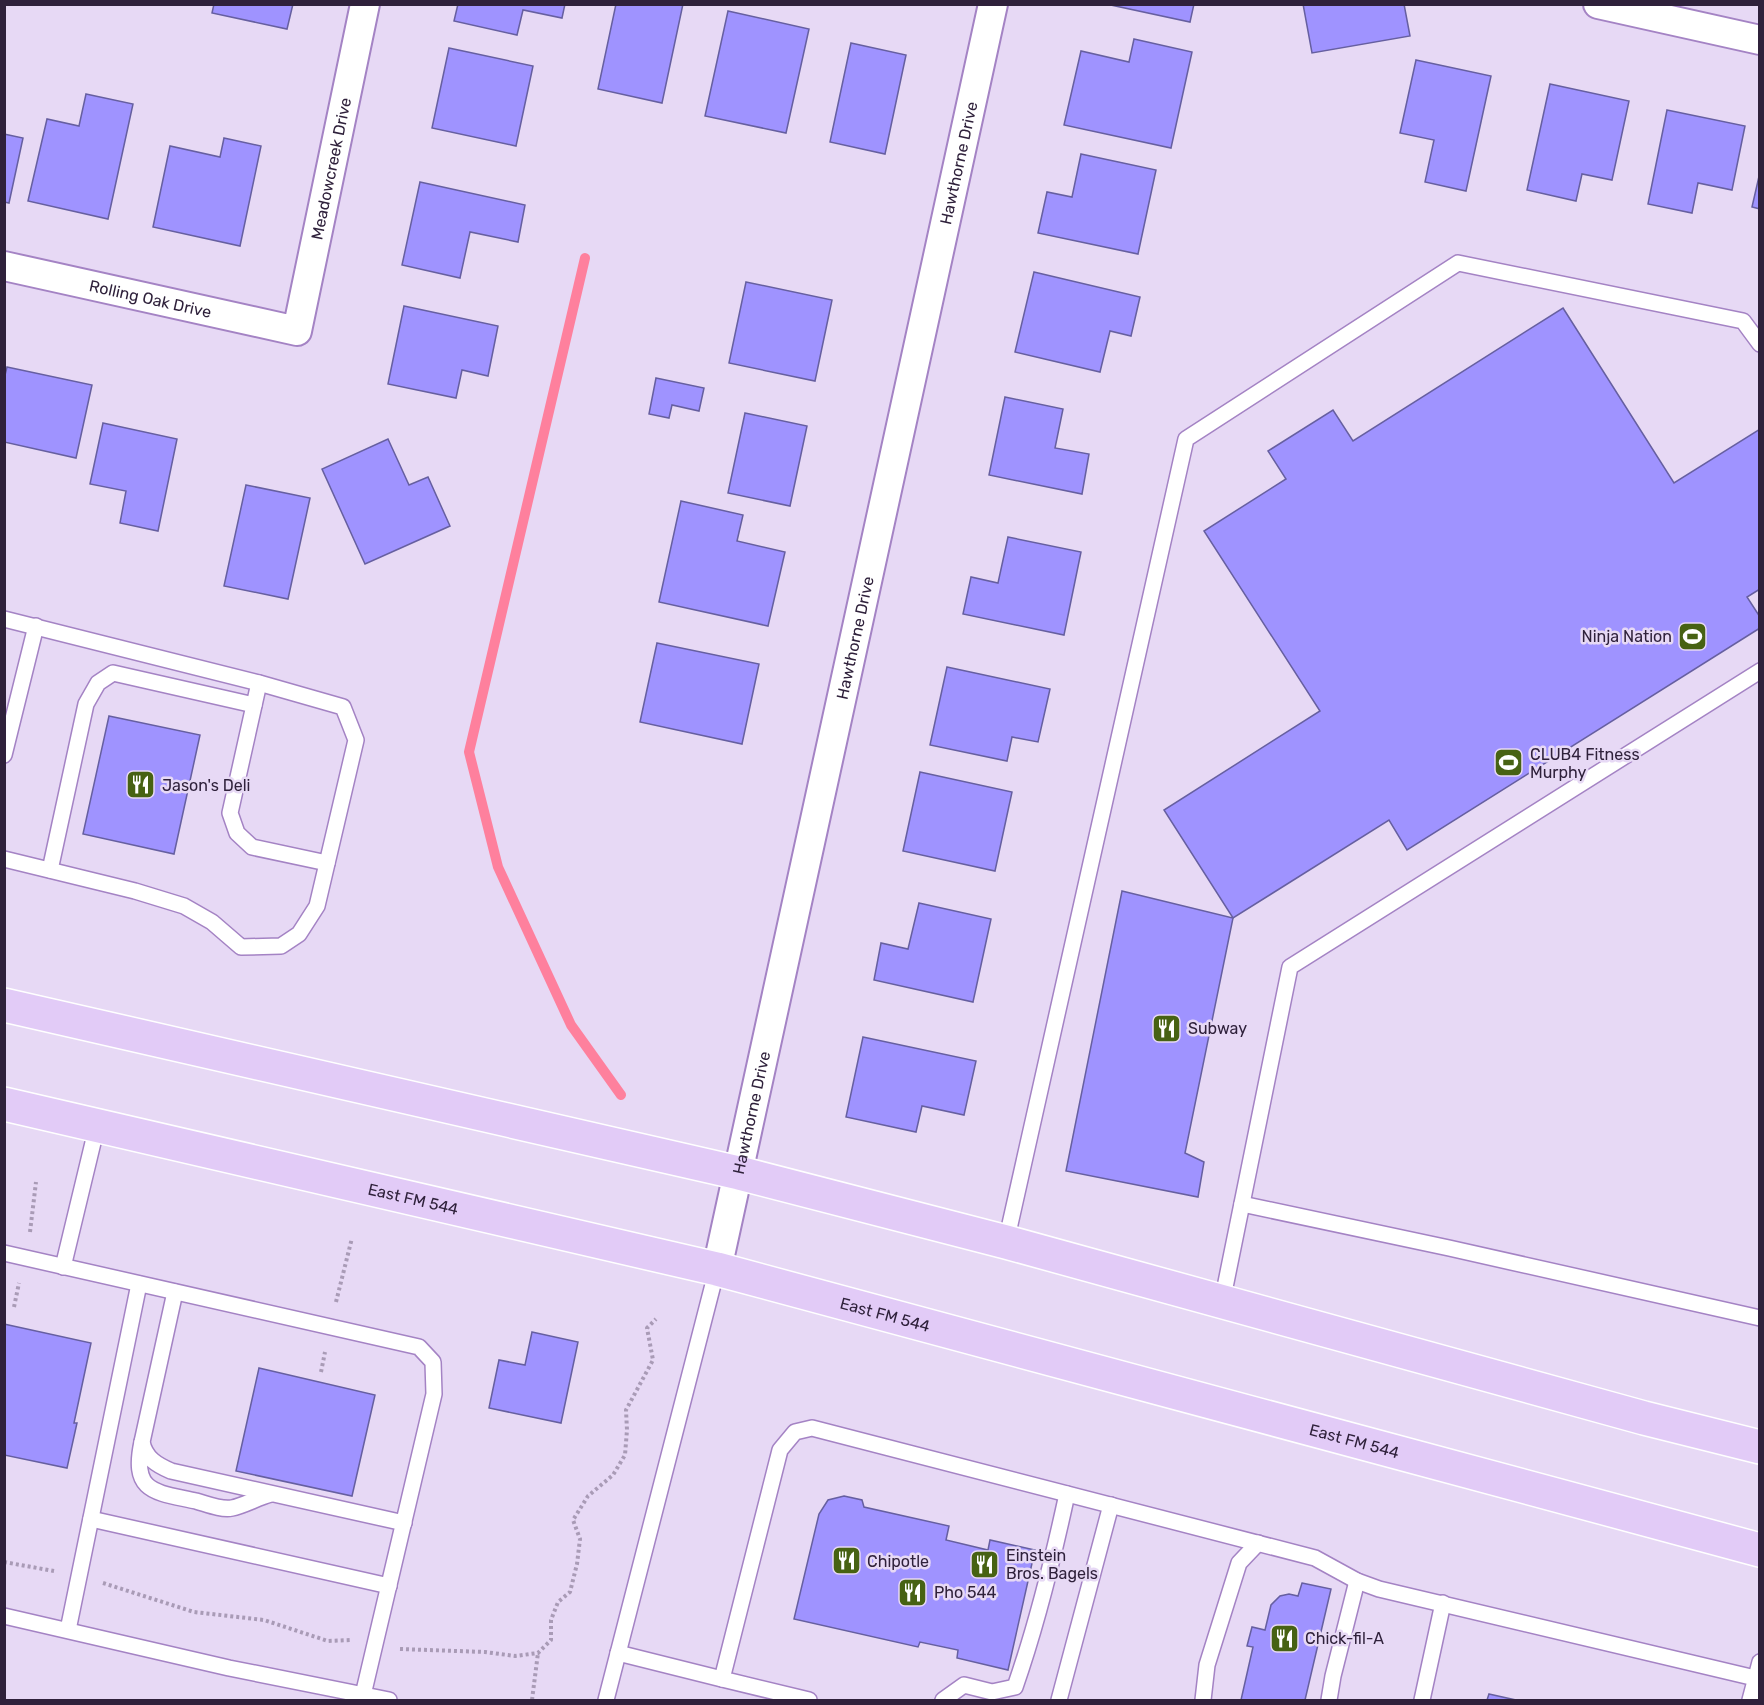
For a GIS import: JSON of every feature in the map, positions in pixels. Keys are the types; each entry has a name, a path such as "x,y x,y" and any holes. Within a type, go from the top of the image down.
{"main road":[{"path":"4,1005 738,1173 1006,1242 1644,1418 1760,1447"},
{"name":"East FM 544","path":"4,1104 717,1269 1760,1550"}],"street":[{"name":"Meadowcreek Drive","path":"297,331 365,4"},
{"name":"Hawthorne Drive","path":"717,1269 993,4"},
{"path":"1598,4 1760,40"},
{"name":"Rolling Oak Drive","path":"4,266 297,331"}],"lane":[{"path":"1006,1242 1186,439 1458,263 1743,321 1760,344"},
{"path":"4,620 36,626 259,683 343,707 356,740 317,906 299,934 281,946 241,947 212,922 184,906 50,870 5,862"},
{"path":"4,755 36,626"},
{"path":"1222,1302 1290,967 1760,671"},
{"path":"50,870 87,704 98,683 113,673 254,705"},
{"path":"259,683 230,813 237,833 252,847 327,864"},
{"path":"63,1267 97,1126"},
{"path":"1242,1204 1505,1260 1760,1318"},
{"path":"4,1253 419,1347 433,1362 434,1394 363,1695"},
{"path":"606,1701 717,1269"},
{"path":"68,1630 140,1284"},
{"path":"175,1292 139,1457 140,1475 144,1483 159,1493 229,1509 272,1493"},
{"path":"722,1679 780,1450 795,1432 812,1428 1315,1558 1357,1581 1379,1589 1755,1678"},
{"path":"142,1442 143,1449 156,1464 171,1471 404,1522"},
{"path":"943,1701 964,1685 992,1692 1015,1687 1054,1553 1067,1494"},
{"path":"1059,1701 1111,1505"},
{"path":"91,1519 388,1586"},
{"path":"1203,1701 1207,1665 1239,1563 1258,1543"},
{"path":"1329,1701 1357,1581"},
{"path":"1422,1701 1443,1603"},
{"path":"4,1616 229,1668 389,1701"},
{"path":"618,1653 809,1701"},
{"path":"1750,1701 1760,1662"}],"path":[{"path":"30,1233 36,1182"},
{"path":"335,1306 352,1238"},
{"path":"14,1307 21,1274"},
{"path":"396,1649 485,1652 515,1656 537,1653 551,1640 551,1620 558,1602 570,1592 577,1564 580,1539 573,1521 588,1496 613,1475 625,1455 626,1410 653,1360 647,1328 656,1319"},
{"path":"321,1372 327,1343"},
{"path":"4,1562 57,1572"},
{"path":"99,1581 194,1612 264,1620 328,1641 355,1640"},
{"path":"532,1701 537,1653"}],"building":[{"path":"214,4 293,4 287,29 212,13"},
{"path":"458,4 565,4 562,18 523,10 517,35 454,21"},
{"path":"616,4 683,4 662,103 598,89"},
{"path":"1106,4 1194,4 1190,22"},
{"path":"1303,4 1404,4 1410,36 1312,53"},
{"path":"728,11 809,29 786,133 705,116"},
{"path":"1134,39 1192,52 1171,148 1064,125 1081,51 1129,62"},
{"path":"851,43 906,55 885,154 830,142"},
{"path":"449,48 533,66 516,146 432,128"},
{"path":"1416,60 1491,76 1466,191 1425,182 1434,140 1400,133"},
{"path":"1550,84 1629,101 1612,180 1582,174 1576,201 1527,190"},
{"path":"86,94 133,104 108,219 28,201 47,119 79,126"},
{"path":"1667,110 1745,126 1732,190 1698,183 1692,213 1648,204"},
{"path":"4,134 23,138 9,203 4,202"},
{"path":"224,138 261,146 240,246 153,227 170,146 220,157"},
{"path":"1081,154 1156,170 1138,254 1038,233 1047,192 1072,197"},
{"path":"1760,172 1760,209 1752,207"},
{"path":"420,182 525,205 518,242 470,232 460,278 402,265"},
{"path":"1034,272 1140,297 1131,336 1110,331 1100,372 1015,352"},
{"path":"746,282 832,300 815,381 729,363"},
{"path":"404,306 498,326 488,376 462,370 456,398 388,384"},
{"path":"1563,308 1674,483 1760,429 1760,589 1747,597 1760,617 1760,628 1407,850 1389,820 1233,918 1164,810 1320,711 1204,531 1286,479 1268,451 1333,410 1353,441"},
{"path":"7,367 92,385 76,458 4,442 4,379"},
{"path":"656,378 704,388 699,411 672,405 669,418 649,414"},
{"path":"1005,397 1063,409 1055,448 1089,454 1082,494 989,475"},
{"path":"745,413 807,426 790,506 728,493"},
{"path":"103,423 177,439 158,531 120,523 126,491 90,484"},
{"path":"388,439 409,485 428,477 450,526 365,564 322,469"},
{"path":"246,485 310,498 288,599 224,586"},
{"path":"681,501 743,515 737,541 785,552 768,626 659,602"},
{"path":"1008,537 1081,552 1064,635 963,614 971,577 998,583"},
{"path":"657,643 759,664 742,744 640,722"},
{"path":"947,667 1050,689 1038,742 1012,737 1007,761 930,745"},
{"name":"Jason's Deli","path":"109,716 200,735 174,854 83,834"},
{"path":"920,772 1012,792 995,871 903,851"},
{"path":"1122,891 1233,918 1185,1153 1204,1162 1198,1197 1066,1171"},
{"path":"919,903 991,919 973,1002 874,980 881,943 908,949"},
{"path":"863,1037 976,1061 964,1115 922,1106 916,1132 846,1117"},
{"path":"4,1324 91,1343 67,1468 4,1455"},
{"path":"532,1332 578,1342 561,1423 489,1408 499,1360 525,1365"},
{"path":"259,1368 375,1395 352,1496 236,1471"},
{"path":"844,1496 862,1500 864,1507 949,1526 946,1540 988,1550 990,1540 1035,1550 1008,1670 957,1658 958,1650 920,1642 918,1647 794,1619 819,1514 828,1500"},
{"name":"Chick-fil-A","path":"1302,1583 1331,1589 1305,1700 1241,1700 1253,1647 1247,1646 1252,1627 1265,1630 1271,1605 1280,1596 1289,1594 1298,1596"},
{"path":"1489,1694 1516,1700 1487,1700"}],"waterway":[{"path":"585,258 469,752 498,867 571,1025 621,1095"}],"place":[{"name":"Ninja Nation","path":"1693,636"},
{"name":"CLUB4 Fitness Murphy","path":"1509,763"},
{"name":"Jason's Deli","path":"141,785"},
{"name":"Subway","path":"1167,1028"},
{"name":"Chipotle","path":"846,1561"},
{"name":"Einstein Bros. Bagels","path":"985,1564"},
{"name":"Pho 544","path":"913,1592"},
{"name":"Chick-fil-A","path":"1284,1638"}]}
